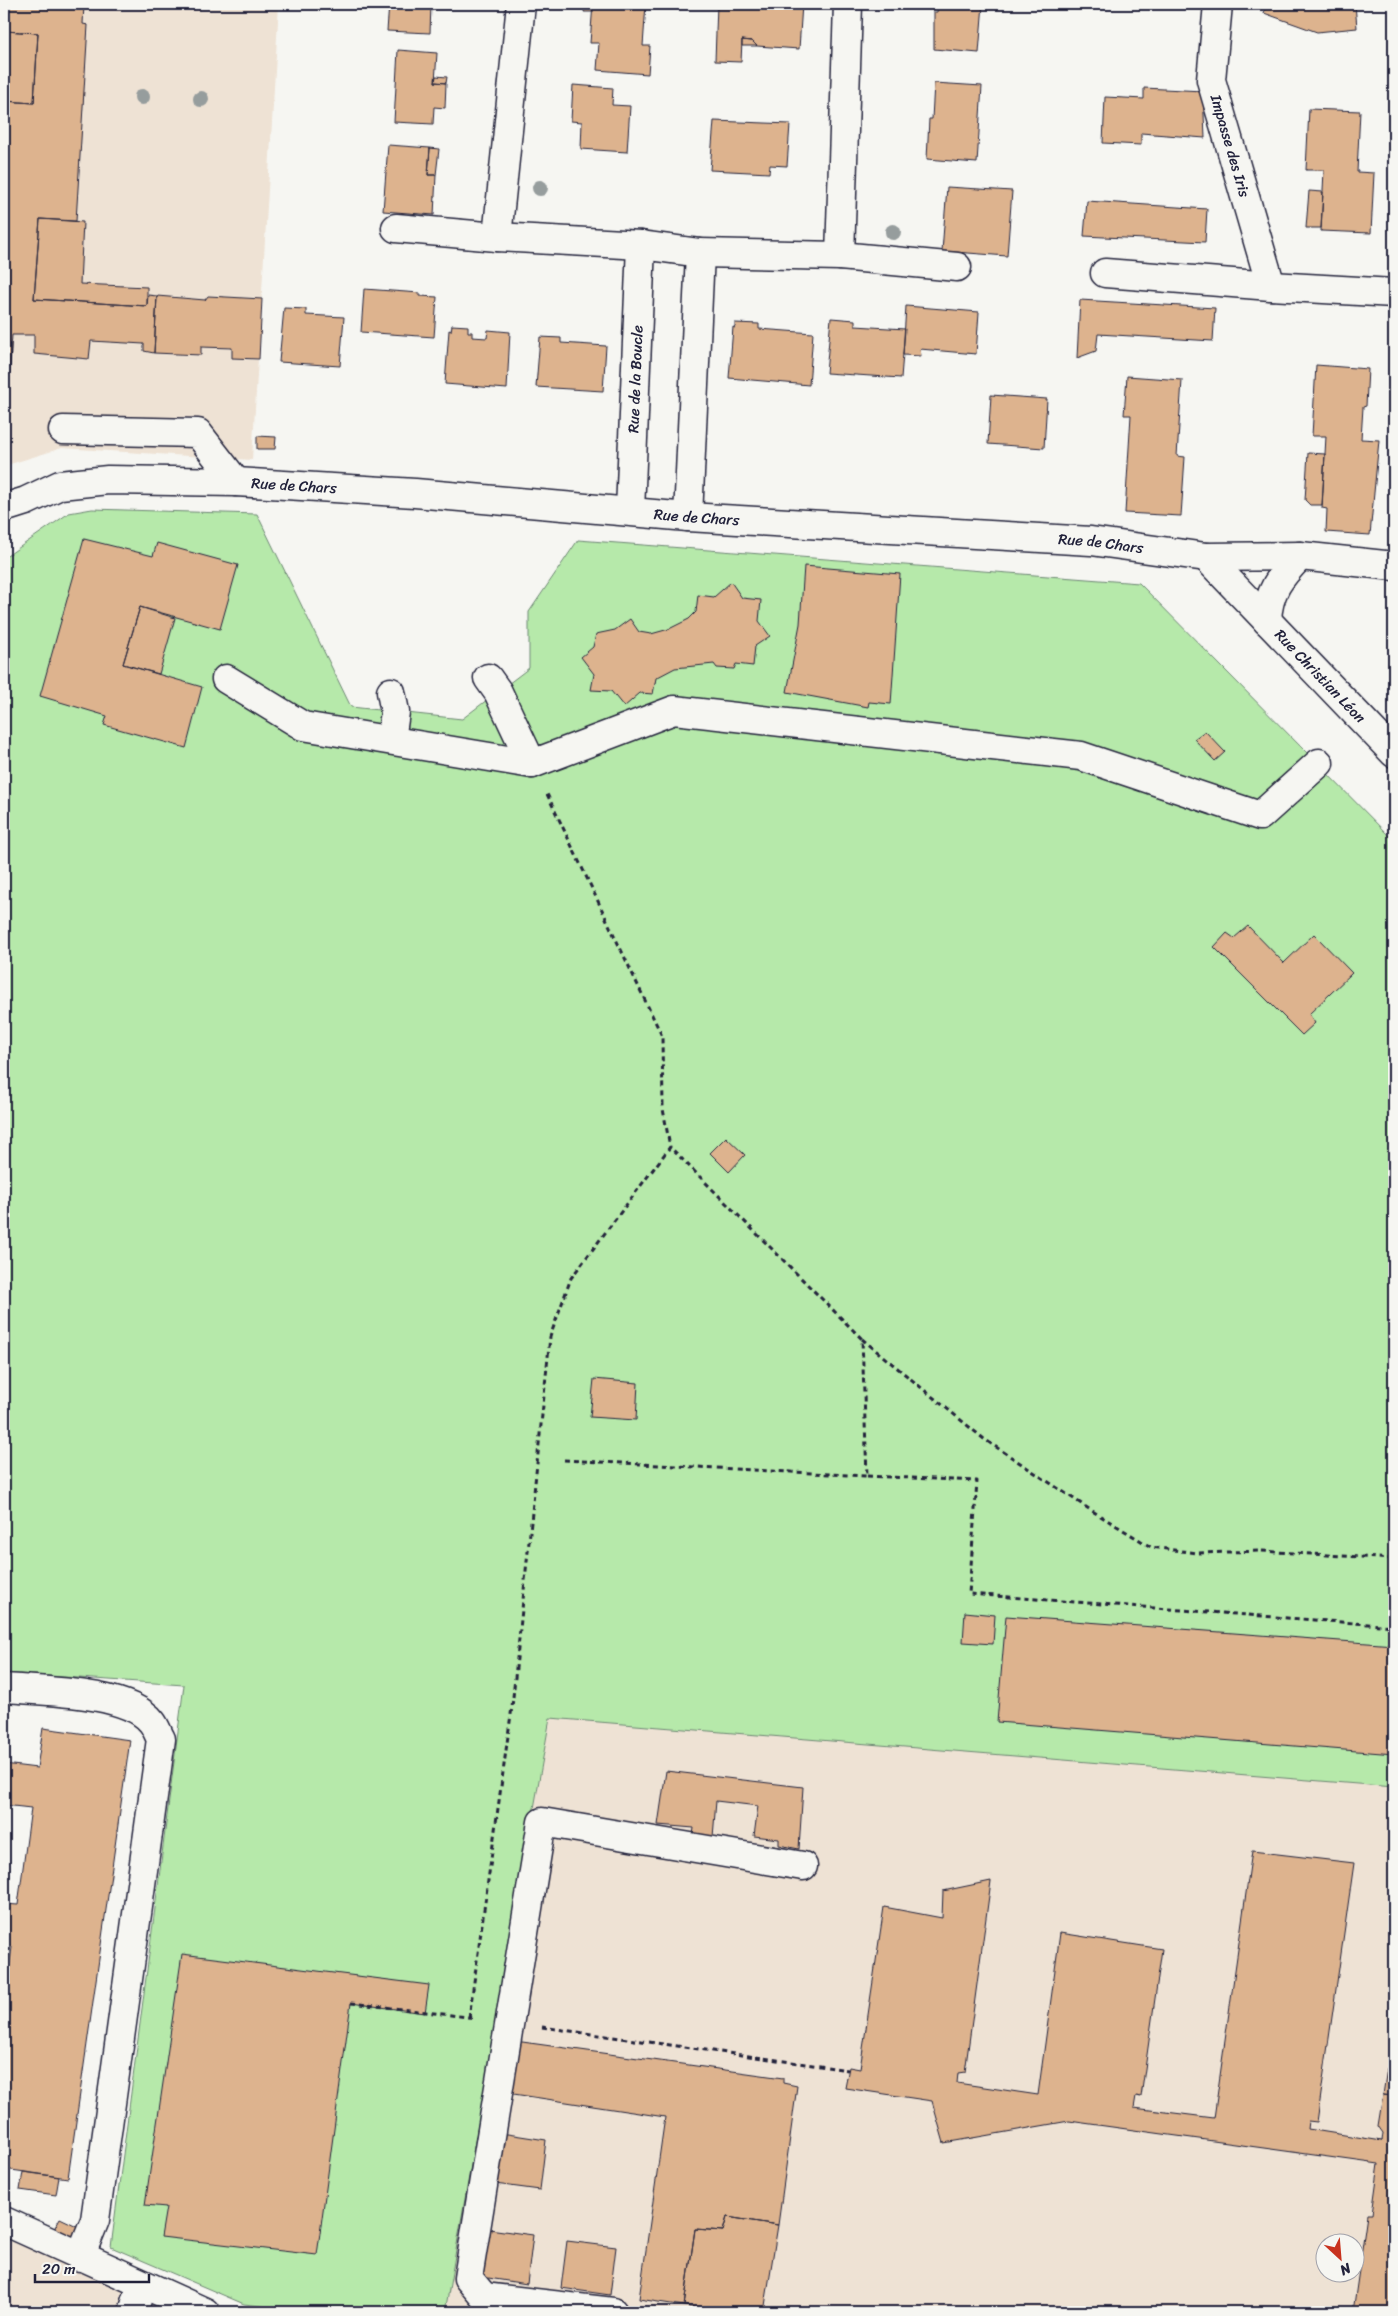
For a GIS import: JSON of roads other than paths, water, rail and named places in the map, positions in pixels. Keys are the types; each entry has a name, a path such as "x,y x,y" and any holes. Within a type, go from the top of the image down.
{"street":[{"path":"497,237 521,4"},
{"path":"840,256 848,4"},
{"name":"Impasse des Iris","path":"1218,4 1211,80 1271,286"},
{"path":"396,228 497,237 641,245 700,253 840,256 957,267"},
{"name":"Rue de la Boucle","path":"630,511 641,245"},
{"path":"688,517 700,253"},
{"path":"1105,274 1394,293"},
{"path":"63,430 198,433 236,482"},
{"name":"Rue de Chars","path":"4,508 26,501 60,485 108,480 236,482 416,493 688,517 1091,541 1206,557 1300,556 1394,566"},
{"name":"Rue Christian Léon","path":"1267,621 1268,604 1273,591 1283,574 1300,556"},
{"name":"Rue Christian Léon","path":"1206,557 1394,754"},
{"path":"488,678 498,692 532,764"},
{"path":"226,679 304,726 532,764 674,710 1081,756 1260,816 1318,764"},
{"path":"391,692 396,712 391,740"},
{"path":"4,1688 88,1695 133,1707 152,1722 161,1740 95,2220 80,2257"},
{"path":"614,2312 484,2297 468,2278 542,1822 803,1866"},
{"path":"4,2221 205,2312"},
{"path":"133,2312 142,2284"}]}
